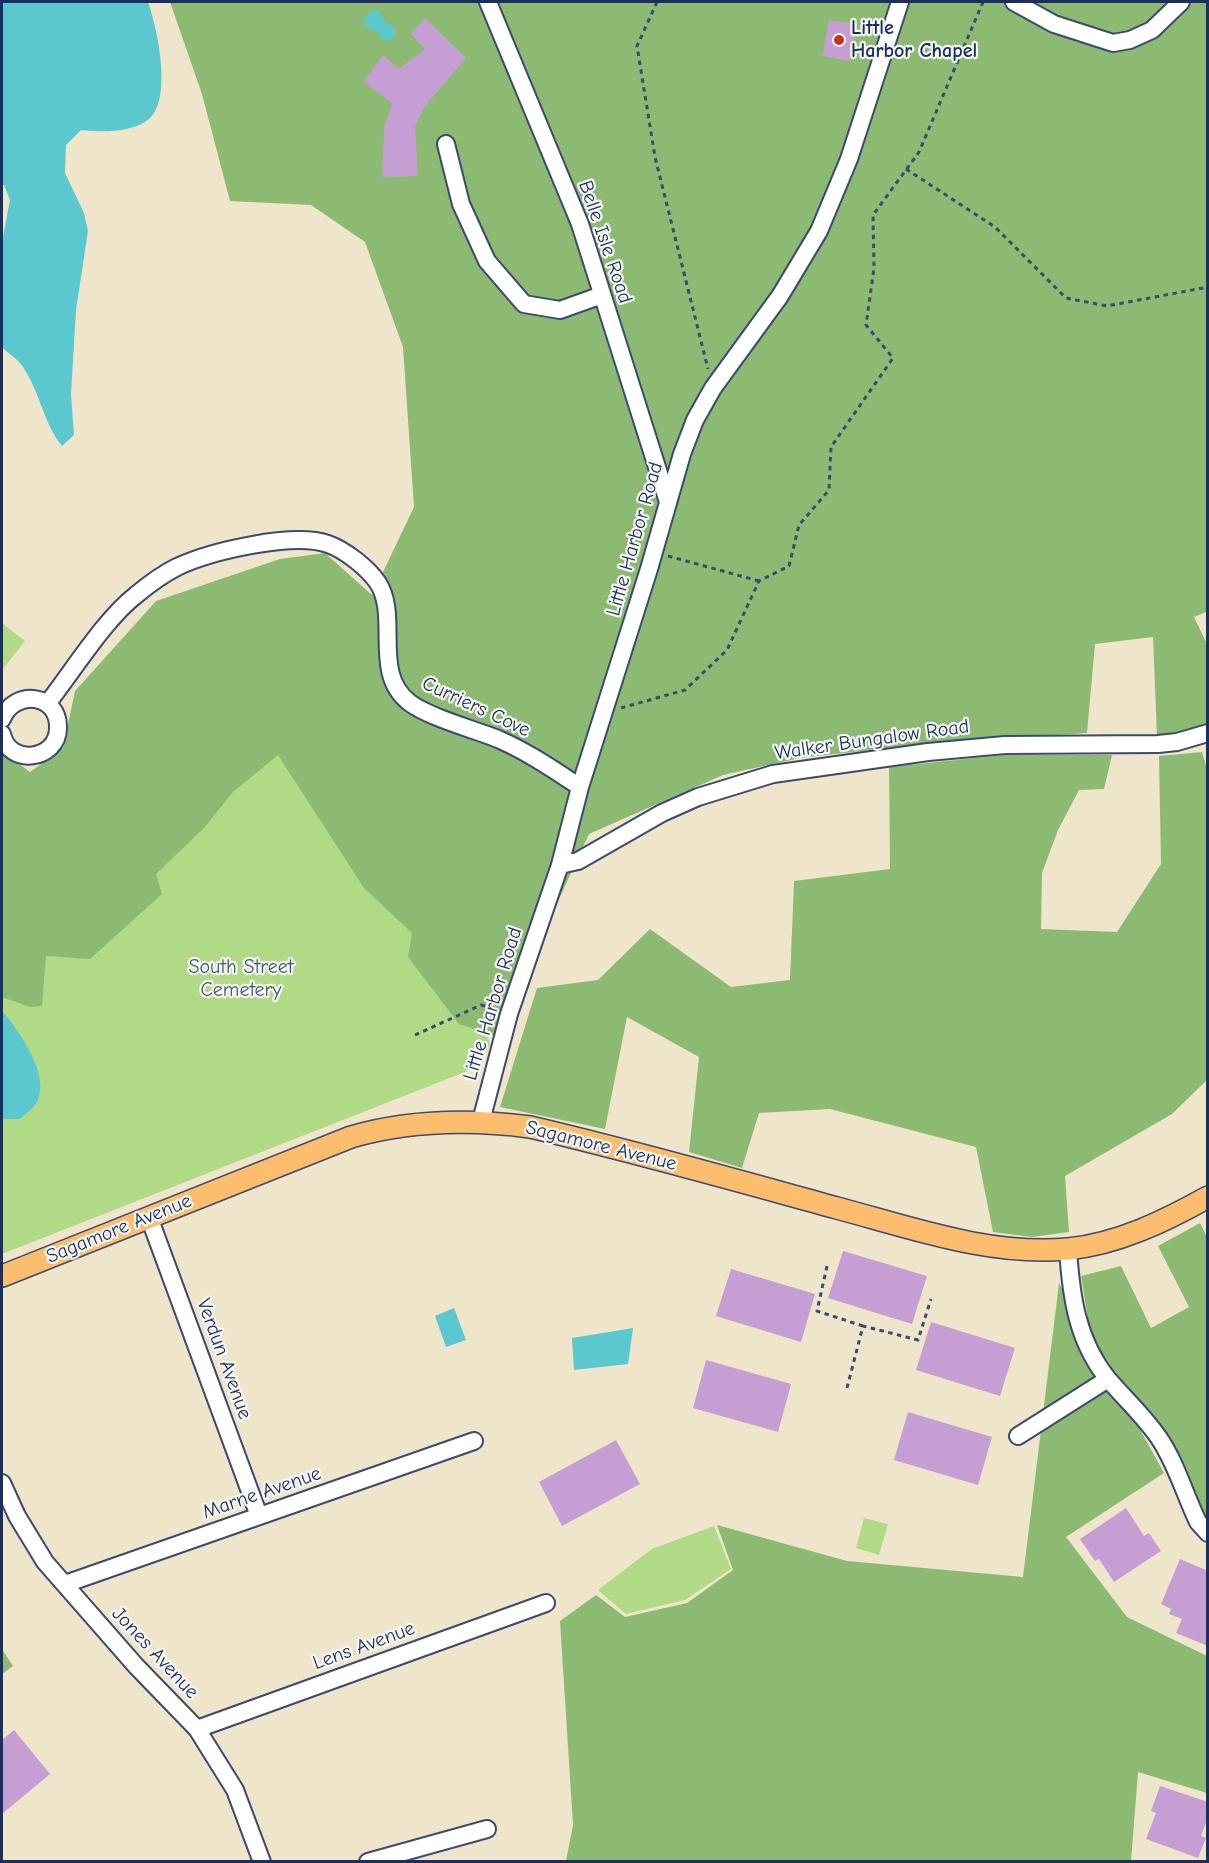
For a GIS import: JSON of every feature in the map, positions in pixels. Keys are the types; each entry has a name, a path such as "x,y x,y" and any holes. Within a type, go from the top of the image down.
{"main road":[{"name":"Sagamore Avenue","path":"2,1276 351,1137 409,1124 481,1121 561,1134 970,1242 1010,1248 1068,1249 1120,1238 1208,1197"}],"street":[{"name":"Belle Isle Road","path":"488,2 580,224 668,502"},
{"name":"Little Harbor Road","path":"481,1121 509,1014 560,865 580,787 605,712 685,446 713,388 780,296 819,231 849,159 900,2"},
{"path":"1014,2 1054,24 1113,43 1131,40 1152,30 1181,2"},
{"path":"446,144 461,204 487,261 524,304 560,310 602,295"},
{"name":"Curriers Cove","path":"47,704 119,611 134,596 178,567 234,549 286,539 328,544 360,564 379,584 386,613 386,645 393,681 409,702 532,756 580,787"},
{"path":"2,719 12,704 20,700 39,700 47,704 58,720 58,730 51,747 43,753 25,756 15,753 8,747 2,735"},
{"name":"Walker Bungalow Road","path":"560,865 578,861 662,813 698,797 773,774 928,752 1005,745 1158,744 1177,742 1208,733"},
{"name":"Verdun Avenue","path":"149,1217 259,1516"},
{"path":"1068,1249 1071,1298 1084,1339 1108,1379 1143,1416 1161,1441 1198,1522 1208,1533"},
{"path":"1018,1436 1108,1379"},
{"name":"Marne Avenue","path":"65,1584 474,1441"},
{"name":"Jones Avenue","path":"2,1483 9,1518 136,1666 197,1729 235,1790 262,1862"},
{"name":"Lens Avenue","path":"197,1729 546,1603"},
{"path":"368,1862 487,1829"}],"path":[{"path":"657,2 637,46 656,157 713,388"},
{"path":"605,712 685,690 727,650 759,581 789,566 799,525 829,490 831,447 893,358 867,325 874,268 873,215 919,152 983,2"},
{"path":"906,169 995,227 1066,298 1107,306 1208,286"},
{"path":"654,552 759,581"},
{"path":"416,1035 481,1005 509,1014"},
{"path":"827,1266 817,1311 863,1326 918,1340 931,1299"},
{"path":"847,1388 863,1326"}],"green space":[{"path":"170,2 1207,2 1208,611 1194,617 1207,644 1207,724 1193,730 1157,735 1153,637 1095,644 1087,733 930,743 800,758 723,775 589,834 496,1036 459,1024 408,957 412,933 364,888 278,755 233,792 204,828 156,874 162,894 90,959 46,956 42,1006 30,1007 2,997 2,751 30,772 63,748 75,691 156,601 280,559 325,553 372,595 414,507 403,347 365,242 311,205 230,201 202,94"},
{"path":"2,623 25,641 2,670"},
{"name":"South Street Cemetery","path":"282,745 487,1032 490,1045 479,1061 465,1072 2,1254 2,925"},
{"path":"1202,752 1208,772 1207,1080 1172,1114 1065,1176 1069,1232 1032,1237 993,1232 976,1147 830,1109 759,1113 742,1168 689,1152 699,1057 627,1017 605,1129 500,1107 537,988 598,980 650,929 731,987 790,980 794,881 890,869 889,767 1004,755 1112,755 1104,789 1079,790 1058,830 1042,873 1041,929 1117,932 1161,864 1159,756"},
{"path":"1200,1223 1207,1237 1207,1525 1159,1421 1129,1392 1091,1337 1081,1276 1121,1266 1151,1328 1189,1307 1158,1246"},
{"path":"1059,1283 1164,1473 1066,1537 1127,1617 1207,1656 1207,1793 1138,1772 1131,1861 566,1861 573,1825 560,1621 596,1595 625,1617 687,1603 733,1570 717,1525 847,1561 1023,1577"},
{"path":"864,1518 888,1524 879,1555 856,1548"},
{"path":"714,1526 731,1569 685,1600 626,1614 598,1590 652,1549"},
{"path":"2,1649 13,1666 2,1674"}],"water":[{"path":"2,2 148,2 159,46 162,83 154,113 138,126 122,130 81,130 66,145 65,173 84,213 88,231 76,310 71,394 74,435 62,446 50,426 26,371 2,347 2,242 10,200 2,185"},
{"path":"378,10 386,22 394,27 395,35 392,40 383,40 377,31 365,27 365,17 369,12"},
{"path":"2,1011 24,1041 37,1067 40,1079 37,1102 20,1119 2,1119"},
{"path":"454,1308 466,1340 446,1347 435,1316"},
{"path":"633,1328 628,1364 574,1370 572,1338"}],"building":[{"path":"425,18 466,58 425,106 415,126 418,176 382,177 384,128 392,104 364,81 383,55 399,69 425,49 411,34"},
{"name":"Little Harbor Chapel","path":"829,20 856,24 850,61 823,56"},
{"path":"843,1251 927,1276 912,1324 828,1298"},
{"path":"731,1269 815,1294 801,1342 716,1316"},
{"path":"931,1322 1015,1348 1000,1396 916,1370"},
{"path":"706,1360 791,1384 778,1432 693,1408"},
{"path":"908,1412 992,1437 978,1485 894,1460"},
{"path":"616,1440 640,1484 562,1526 539,1482"},
{"path":"1126,1508 1144,1536 1149,1533 1161,1551 1114,1582 1099,1559 1095,1561 1080,1539"},
{"path":"1180,1559 1208,1571 1208,1646 1176,1633 1182,1619 1169,1614 1171,1609 1161,1604"},
{"path":"14,1730 50,1774 2,1814 2,1740"},
{"path":"1160,1786 1208,1802 1208,1817 1201,1836 1206,1838 1198,1858 1146,1839 1156,1813 1151,1811"}],"place":[{"name":"Little Harbor Chapel","path":"839,40"}]}
